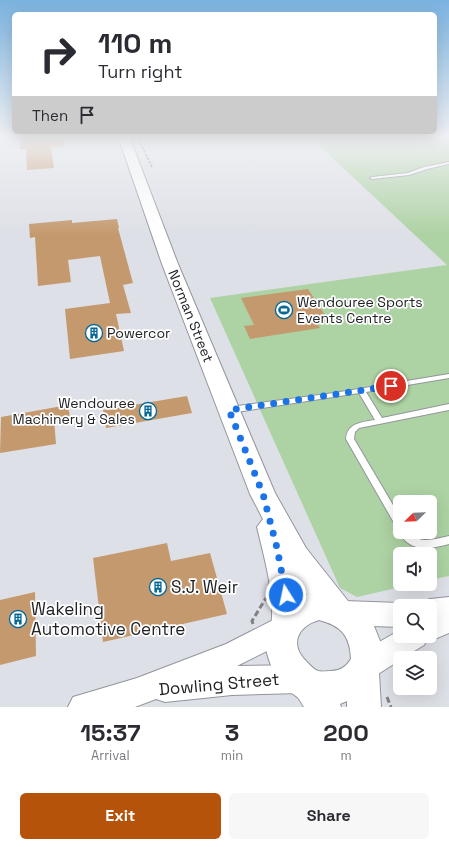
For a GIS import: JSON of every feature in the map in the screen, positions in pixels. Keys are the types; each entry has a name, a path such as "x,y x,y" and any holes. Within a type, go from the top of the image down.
{"main road":[{"name":"Norman Street","path":"135,169 170,264 263,494 296,557 316,584 340,611 356,624 365,640 367,649 363,669 364,707"},
{"name":"Norman Street","path":"263,494 286,591 286,624 281,642 283,654 288,666 311,690"},
{"path":"286,624 297,612 310,607 328,607 340,611"},
{"path":"311,690 344,686 357,678 363,669"}],"street":[{"path":"437,610 449,609"},
{"path":"340,611 373,616 393,615"},
{"path":"437,625 449,619"},
{"name":"Dowling Street","path":"83,707 137,692 234,654 268,637 286,624"},
{"path":"363,669 404,643"},
{"name":"Dowling Street","path":"137,692 215,681 265,678 311,690"}],"lane":[{"path":"372,178 409,174 423,169"},
{"path":"229,410 361,391 449,376"},
{"path":"361,391 380,421"},
{"path":"393,513 350,439 352,429 357,426 449,407"},
{"path":"410,539 413,542 420,544 430,544 449,540"}],"green space":[{"path":"344,169 449,169 449,576 437,579 437,547 393,547 393,589 357,597 340,588 210,298 447,265"}],"building":[{"path":"117,219 118,228 133,283 123,285 131,313 116,314 124,351 70,359 65,309 110,303 100,256 68,260 71,282 38,286 35,237 30,238 29,224 72,220 72,223"},
{"name":"Wendouree Sports Events Centre","path":"308,289 329,321 317,323 320,328 250,339 244,326 254,325 241,298"},
{"name":"Wendouree Machinery & Sales","path":"187,396 192,413 106,428 103,410"},
{"path":"68,405 70,417 54,419 56,444 0,453 1,417"},
{"name":"S.J. Weir","path":"167,543 171,561 210,553 227,614 103,642 93,558"},
{"name":"Wakeling Automotive Centre","path":"35,592 36,656 0,665 0,600"}],"place":[{"name":"Wendouree Sports Events Centre","path":"284,310"},
{"name":"Powercor","path":"94,333"},
{"name":"Wendouree Machinery & Sales","path":"148,411"},
{"name":"S.J. Weir","path":"158,587"},
{"name":"Wakeling Automotive Centre","path":"18,619"}],"route":[{"path":"286,595 277,548 263,494 229,410 391,386"}]}
